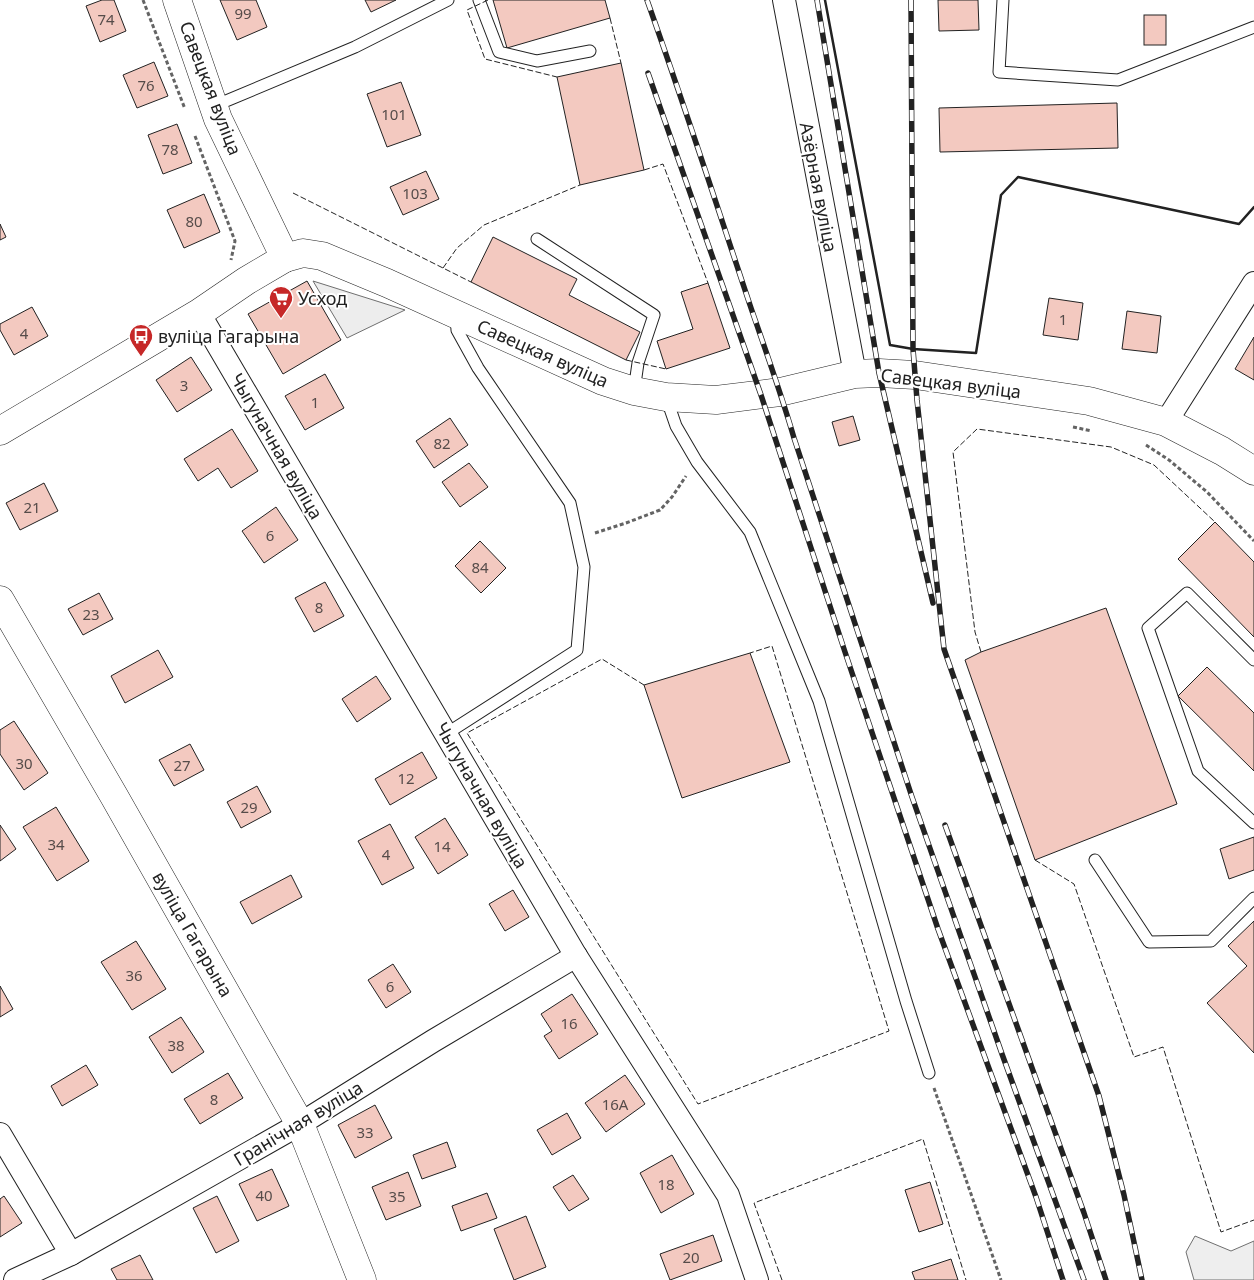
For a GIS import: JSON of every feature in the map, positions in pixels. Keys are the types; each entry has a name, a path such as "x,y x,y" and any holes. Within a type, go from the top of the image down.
{"main road":[{"name":"Савецкая вуліца","path":"177,0 218,119 285,258 303,253 322,256 387,283 603,381 634,391 666,397 716,400 780,392 855,374 914,375 1089,401 1166,422 1222,451 1254,471"},
{"path":"0,431 199,313 246,281 285,258"},
{"name":"вуліца Гагарына","path":"0,600 114,796 300,1124 362,1280"}],"street":[{"name":"Азёрная вуліца","path":"784,0 855,374"},
{"path":"1166,422 1254,283"},
{"name":"Чыгуначная вуліца","path":"199,313 576,956 728,1195 757,1280"},
{"name":"Гранічная вуліца","path":"15,1280 71,1254 300,1124 576,956"},
{"path":"0,1134 71,1254"}],"lane":[{"path":"214,106 354,47 448,0"},
{"path":"479,0 499,52 537,61 590,50"},
{"path":"1003,0 999,72 1118,80 1254,27"},
{"path":"537,239 654,316 638,363 634,391"},
{"path":"446,734 577,650 584,567 570,503 478,368 457,330 456,314"},
{"path":"666,397 676,426 697,462 750,532 819,701 906,1001 929,1073"},
{"path":"1254,660 1187,593 1148,628 1198,771 1254,823"},
{"path":"1095,860 1149,942 1211,942 1254,898"}],"path":[{"path":"143,0 186,111"},
{"path":"192,130 235,241 231,263"},
{"path":"1073,427 1092,431"},
{"path":"1140,441 1169,460 1207,492 1254,541"},
{"path":"578,538 660,510 672,497 697,462"},
{"path":"929,1073 1001,1280"}],"shaded area":[{"path":"313,281 405,310 347,338"},
{"path":"1195,1236 1231,1251 1254,1241 1254,1280 1194,1280 1186,1252"}],"building":[{"path":"102,0 114,0 126,31 100,42 86,6"},
{"path":"220,0 256,0 267,27 237,40"},
{"path":"365,0 396,0 371,12"},
{"path":"493,0 605,0 610,18 507,48"},
{"path":"938,0 978,0 979,30 939,31"},
{"path":"1144,15 1166,15 1166,45 1144,45"},
{"path":"154,62 168,96 137,108 123,75"},
{"path":"621,63 644,170 580,185 557,77"},
{"path":"401,82 421,135 387,147 367,94"},
{"path":"1117,103 1118,148 940,152 939,108"},
{"path":"177,124 192,163 163,174 148,135"},
{"path":"426,171 439,199 403,215 390,187"},
{"path":"204,194 220,232 184,248 167,210"},
{"path":"0,224 6,237 0,240"},
{"path":"493,237 577,279 569,295 640,332 626,360 471,282"},
{"path":"307,281 341,340 283,374 248,314"},
{"path":"708,283 730,348 666,369 657,341 693,329 681,292"},
{"path":"1049,298 1083,303 1078,340 1043,335"},
{"path":"32,307 48,336 14,355 0,330 0,324"},
{"path":"1127,311 1161,316 1157,353 1122,349"},
{"path":"1254,337 1254,380 1235,369"},
{"path":"191,357 212,390 177,412 156,380"},
{"path":"325,374 344,408 305,430 285,396"},
{"path":"853,416 860,440 839,446 832,422"},
{"path":"450,418 468,445 434,468 416,441"},
{"path":"232,429 258,471 231,488 218,468 198,481 184,459"},
{"path":"469,463 488,487 460,507 442,482"},
{"path":"44,483 58,511 20,530 6,503"},
{"path":"276,507 298,540 264,563 242,531"},
{"path":"1215,522 1254,562 1254,637 1178,559"},
{"path":"480,541 506,568 481,593 455,566"},
{"path":"325,582 344,616 314,632 295,598"},
{"path":"99,593 113,619 83,635 68,609"},
{"path":"1106,608 1177,804 1035,860 965,660 981,652"},
{"path":"158,650 173,677 125,703 111,676"},
{"path":"750,653 790,762 682,798 644,685"},
{"path":"1207,667 1254,713 1254,771 1178,696"},
{"path":"376,676 391,699 357,722 342,699"},
{"path":"14,721 48,773 24,790 0,754 0,730"},
{"path":"190,744 204,770 174,786 159,760"},
{"path":"422,752 437,778 390,805 375,779"},
{"path":"257,786 271,812 241,828 227,802"},
{"path":"56,807 89,861 57,881 23,827"},
{"path":"445,818 468,855 438,874 415,837"},
{"path":"390,824 414,868 382,885 358,841"},
{"path":"0,825 16,849 0,861"},
{"path":"1254,837 1254,870 1229,879 1220,849"},
{"path":"291,875 302,897 252,924 240,902"},
{"path":"513,890 529,917 505,931 489,904"},
{"path":"1254,921 1254,1053 1207,1003 1247,966 1228,946"},
{"path":"136,941 166,989 132,1010 101,962"},
{"path":"393,964 411,992 386,1008 368,980"},
{"path":"0,986 13,1009 0,1017"},
{"path":"572,994 598,1034 559,1059 544,1036 552,1031 541,1014"},
{"path":"181,1017 204,1052 172,1073 149,1037"},
{"path":"86,1065 98,1085 62,1106 51,1086"},
{"path":"228,1073 243,1098 200,1124 184,1099"},
{"path":"625,1075 645,1104 606,1132 585,1103"},
{"path":"375,1105 392,1138 355,1158 338,1125"},
{"path":"567,1113 581,1138 552,1155 537,1130"},
{"path":"447,1142 456,1167 422,1179 413,1155"},
{"path":"672,1155 694,1194 661,1213 640,1173"},
{"path":"272,1169 289,1206 257,1221 239,1184"},
{"path":"408,1172 421,1206 386,1220 372,1187"},
{"path":"573,1175 589,1199 569,1211 553,1187"},
{"path":"930,1182 943,1224 919,1232 905,1190"},
{"path":"487,1193 497,1218 461,1231 452,1206"},
{"path":"4,1196 22,1223 0,1237 0,1199"},
{"path":"217,1196 239,1241 216,1253 193,1208"},
{"path":"526,1216 546,1267 514,1280 494,1229"},
{"path":"713,1235 722,1261 670,1280 660,1254"},
{"path":"140,1255 153,1280 117,1280 111,1269"},
{"path":"951,1259 958,1280 915,1280 912,1272"}],"railway":[{"path":"647,0 778,388 912,797 1084,1280"},
{"path":"817,0 879,373 933,603"},
{"path":"911,0 913,349 944,649 1099,1096 1124,1195 1142,1280"},
{"path":"648,73 761,395 938,929 1036,1197 1063,1280"},
{"path":"945,825 1084,1213 1106,1280"}],"fence":[{"path":"488,0 467,10 485,59 557,77"},
{"path":"610,18 621,63"},
{"path":"644,170 663,164 708,283"},
{"path":"443,268 457,248 484,225 580,185"},
{"path":"293,193 471,282"},
{"path":"626,360 666,369"},
{"path":"981,652 975,632 953,452 977,429 1111,447 1154,465 1215,522"},
{"path":"644,685 602,659 467,733 698,1104 889,1031 772,646 750,653"},
{"path":"1035,860 1074,884 1134,1057 1163,1047 1221,1232 1254,1220"},
{"path":"782,1280 754,1203 923,1139 966,1280"}],"wall":[{"path":"825,0 890,345 913,349 976,353 1001,195 1018,177 1239,224 1254,207"}],"place":[{"name":"Усход","path":"281,319"},
{"name":"вуліца Гагарына","path":"141,357"}]}
